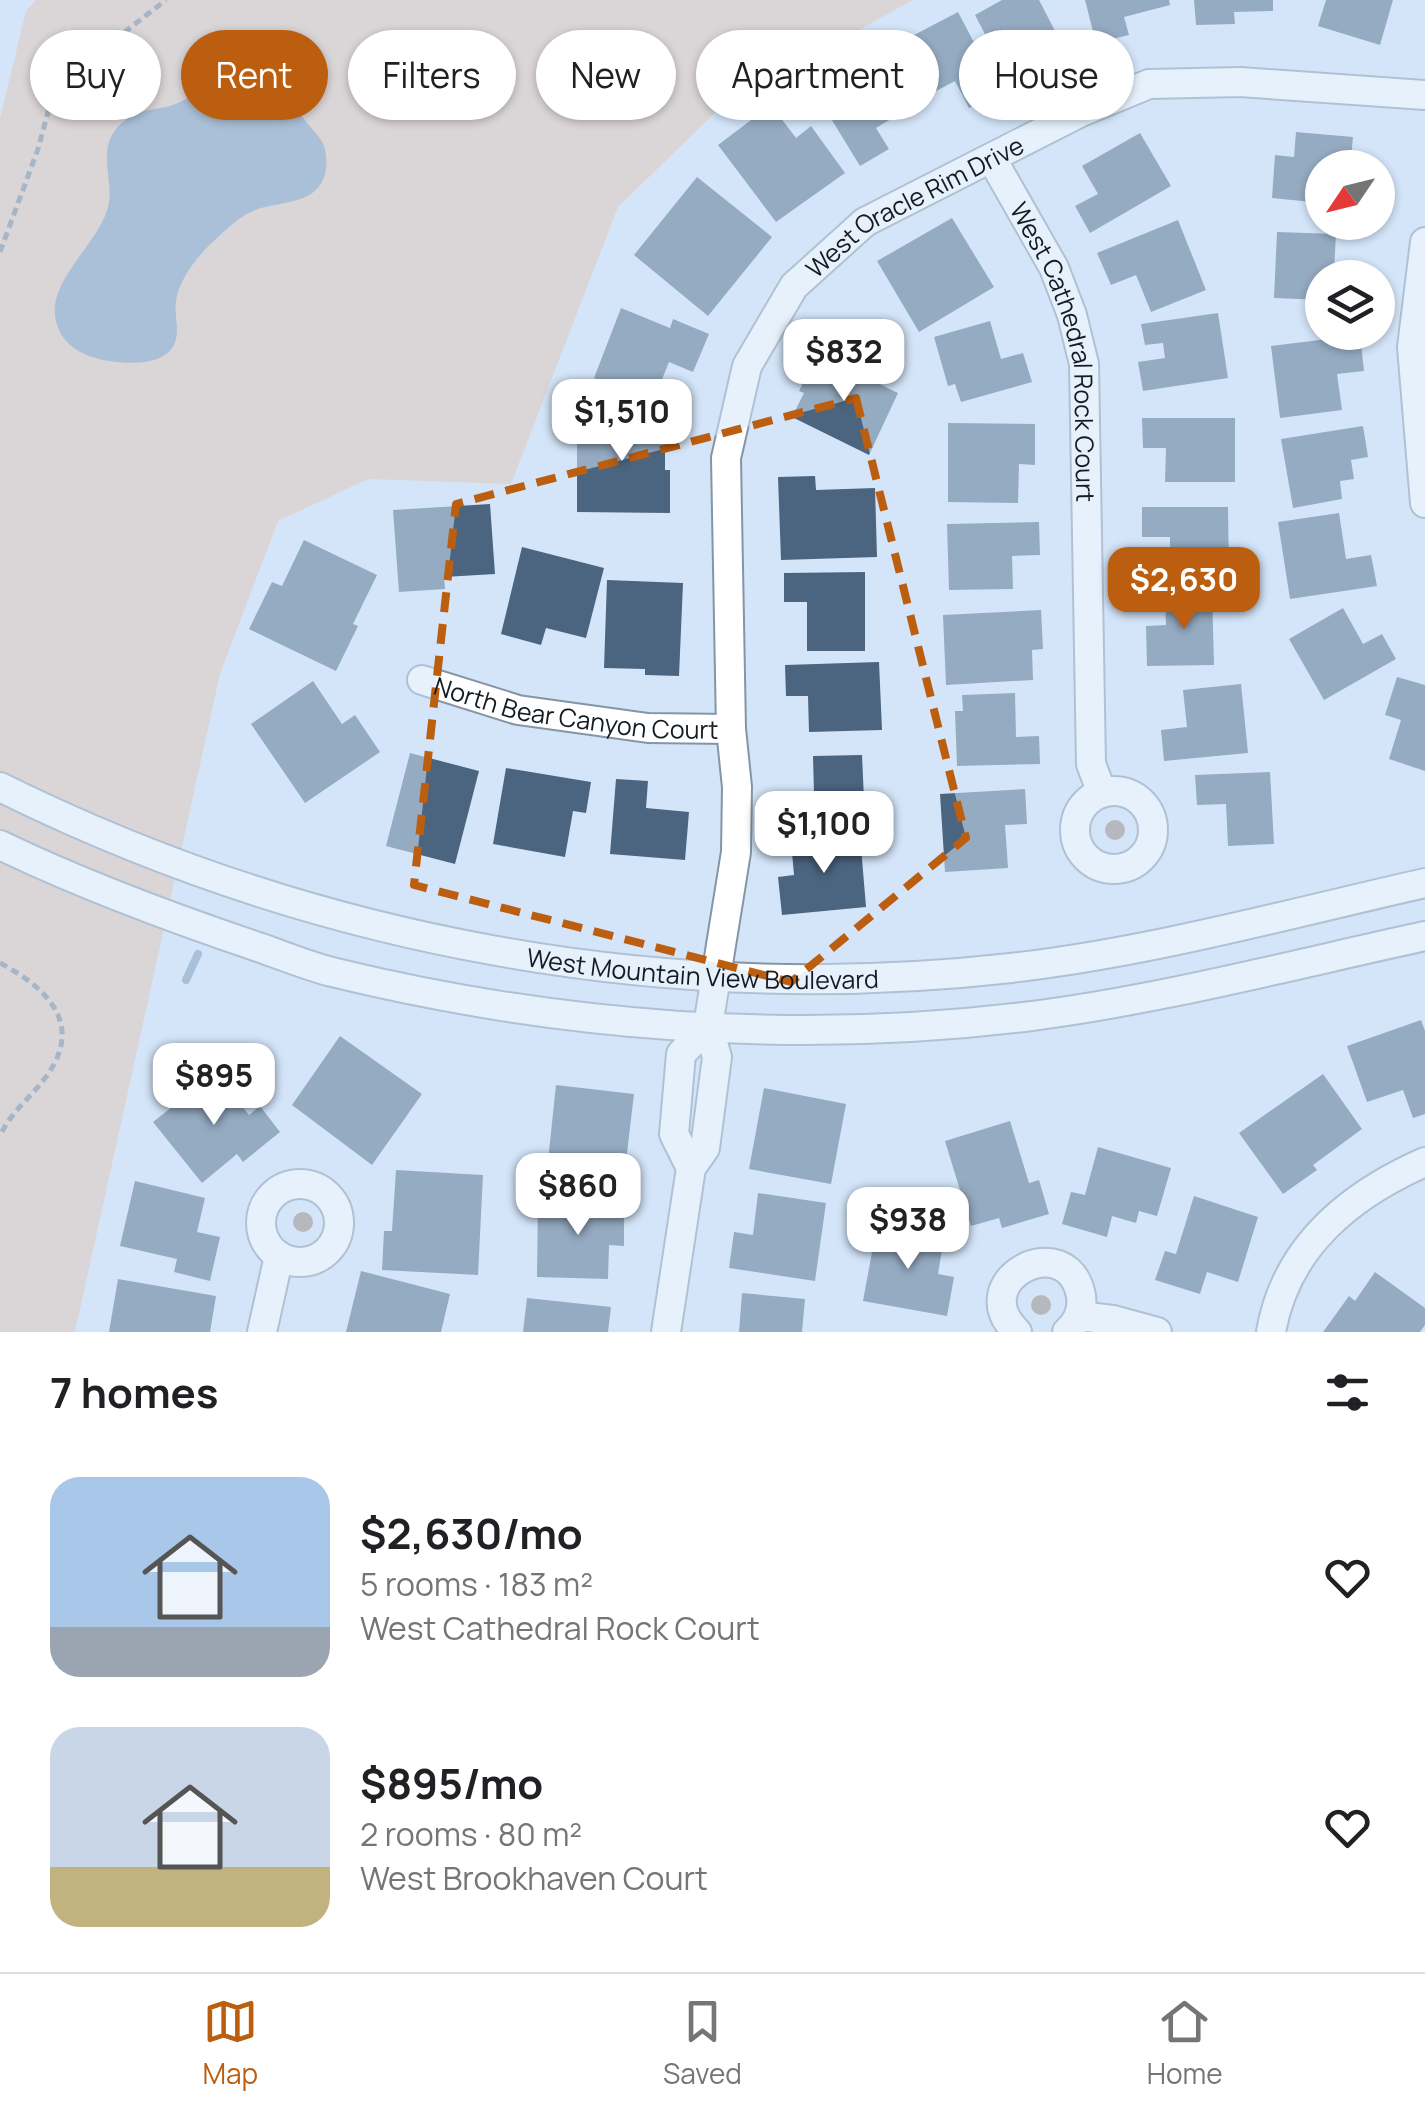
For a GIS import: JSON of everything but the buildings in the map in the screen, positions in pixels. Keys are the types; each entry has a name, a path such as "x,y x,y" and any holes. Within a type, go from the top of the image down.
{"street":[{"name":"West Oracle Rim Drive","path":"666,1332 691,1168 674,1134 681,1054 708,1026 736,852 726,458 747,366 794,286 865,222 1081,112 1148,84 1240,82 1425,95"},
{"name":"West Cathedral Rock Court","path":"992,159 1054,268 1072,314 1084,364 1091,764 1102,792"},
{"path":"1425,242 1412,347 1425,503"},
{"name":"North Bear Canyon Court","path":"422,680 518,710 648,728 732,730"},
{"name":"West Mountain View Boulevard","path":"0,787 166,861 344,918 552,962 714,976 861,980 1010,968 1195,935 1425,882"},
{"name":"West Mountain View Boulevard","path":"0,846 115,896 332,972 523,1010 781,1031 954,1024 1028,1016 1137,999 1425,936"},
{"path":"1272,1332 1275,1311 1293,1271 1317,1237 1348,1204 1383,1180 1425,1162"},
{"path":"262,1332 279,1256"},
{"path":"1017,1332 1006,1317 1004,1290 1018,1270 1042,1262 1066,1270 1080,1291 1073,1324 1113,1320 1157,1332"}],"path":[{"path":"0,252 48,112 62,84 166,0"},
{"path":"0,963 24,976 46,995 60,1015 62,1030 59,1056 47,1076 8,1117 0,1136"}],"highlighted area":[{"path":"856,398 966,838 791,982 414,885 456,504"}],"shaded area":[{"path":"36,0 913,0 859,30 696,30 696,120 708,120 618,207 511,484 368,479 278,521 220,674 75,1332 0,1332 0,118 26,11"}],"water":[{"path":"180,102 181,120 305,120 325,148 323,180 301,199 261,208 243,217 204,251 178,292 176,339 165,355 145,362 96,358 68,343 60,332 56,298 104,219 109,203 107,157 112,135 126,120 161,120 161,108"}],"waterway":[{"path":"186,980 198,954"}]}
